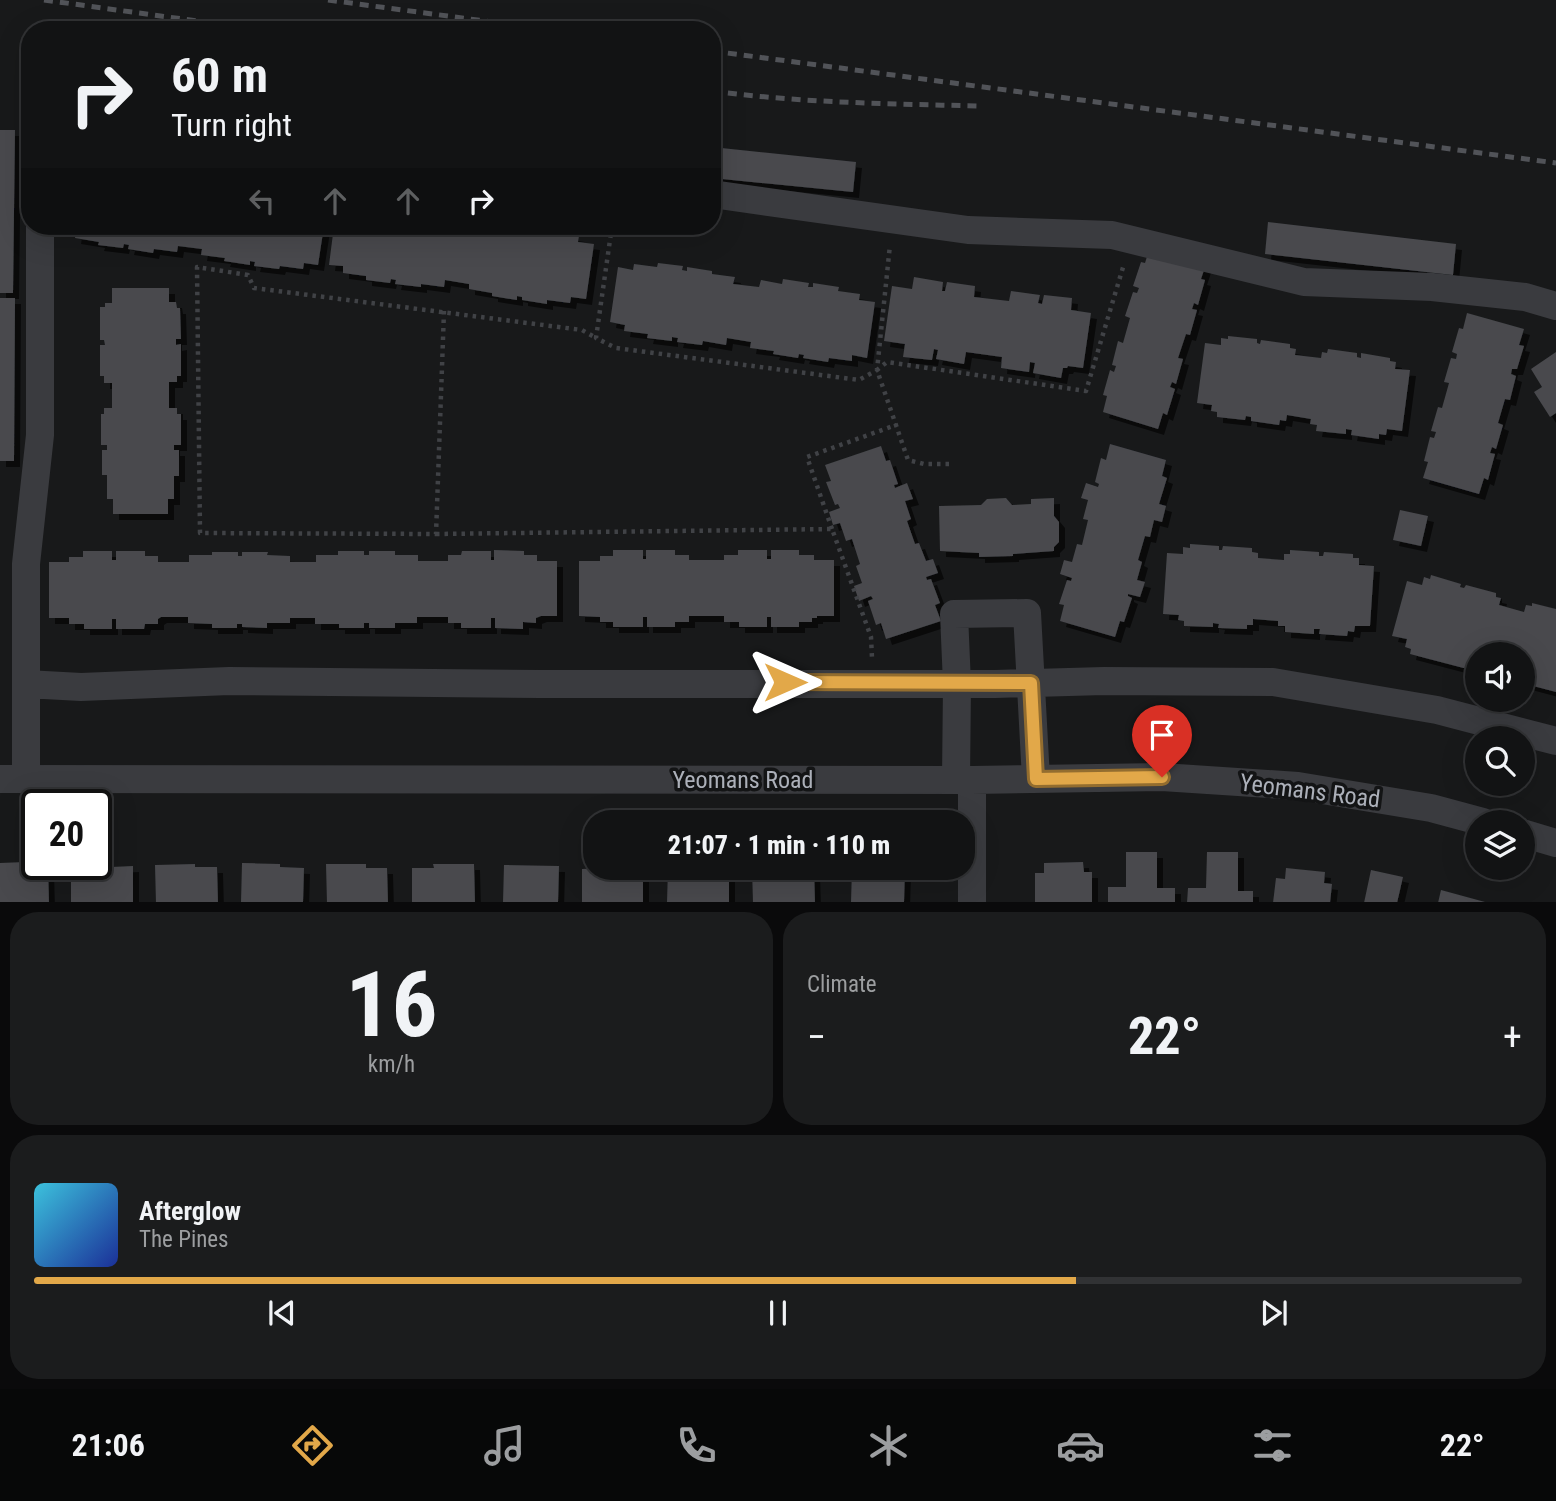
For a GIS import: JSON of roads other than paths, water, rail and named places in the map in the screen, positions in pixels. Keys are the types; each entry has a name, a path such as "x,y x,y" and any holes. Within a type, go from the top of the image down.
{"street":[{"path":"721,195 968,230 1112,235 1304,282 1432,287 1525,296 1556,306"},
{"path":"13,778 26,684 26,564 40,435 40,235"},
{"path":"972,902 954,614 1027,613 1036,779"},
{"path":"26,684 81,688 229,681 541,684 1273,682 1437,710 1556,741"},
{"name":"Yeomans Road","path":"13,778 964,780 1162,777 1298,786 1430,808 1465,817"},
{"path":"1535,837 1556,843"}],"railway":[{"path":"44,0 197,21"},
{"path":"328,0 485,21"},
{"path":"721,52 1556,163"},
{"path":"721,92 881,104 982,106"}]}
